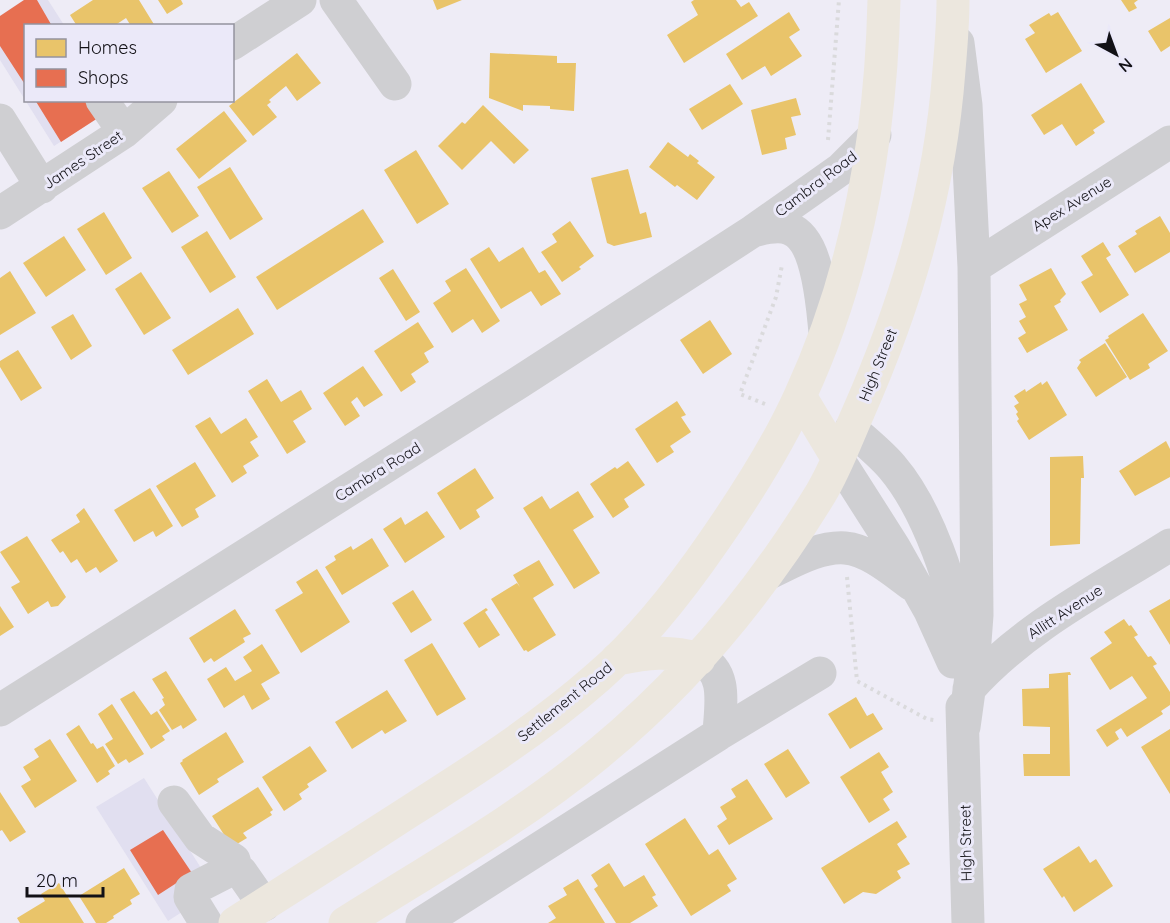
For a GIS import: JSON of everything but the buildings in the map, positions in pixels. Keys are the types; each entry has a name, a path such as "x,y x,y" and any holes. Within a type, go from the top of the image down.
{"highway":[{"path":"838,459 802,392 845,272 857,226 875,135 883,60 884,0"},
{"name":"High Street","path":"851,429 898,316 929,210 946,116 953,6"},
{"path":"345,923 561,784 633,724 699,659 768,573 822,492 851,429 802,392"},
{"name":"Settlement Road","path":"236,923 513,744 549,718 617,659 666,605 704,557 754,480 802,392"},
{"path":"617,659 656,652 680,654 699,659"}],"street":[{"path":"234,43 300,0"},
{"path":"336,0 395,84"},
{"name":"High Street","path":"953,6 966,105 974,267 977,615 974,655 965,690"},
{"path":"103,102 124,132"},
{"name":"James Street","path":"0,213 124,132 159,102"},
{"path":"0,120 42,187"},
{"name":"Cambra Road","path":"0,710 508,390 753,231 841,169 875,135"},
{"name":"Apex Avenue","path":"974,267 1170,142"},
{"name":"Cambra Road","path":"753,231 784,227 796,232 804,240 810,252 820,290 825,332"},
{"name":"High Street","path":"851,429 897,472 933,540 948,580 957,615 965,690 968,923"},
{"name":"High Street","path":"838,459 884,531 944,639 965,690"},
{"name":"Allitt Avenue","path":"965,690 1029,634 1170,545"},
{"path":"768,573 815,554 844,548 864,554 915,587"},
{"path":"699,659 710,665 719,681 721,696 719,734"},
{"path":"422,923 719,734 820,673"},
{"path":"174,802 200,838 234,860 237,871"},
{"path":"206,923 190,897 192,890 232,869 241,872 264,905"}],"shaded area":[{"path":"24,0 48,0 63,24 24,24 24,98 0,60 0,16"},
{"path":"26,102 111,102 101,116 54,146"},
{"path":"144,778 201,868 230,881 168,921 96,807"}]}
